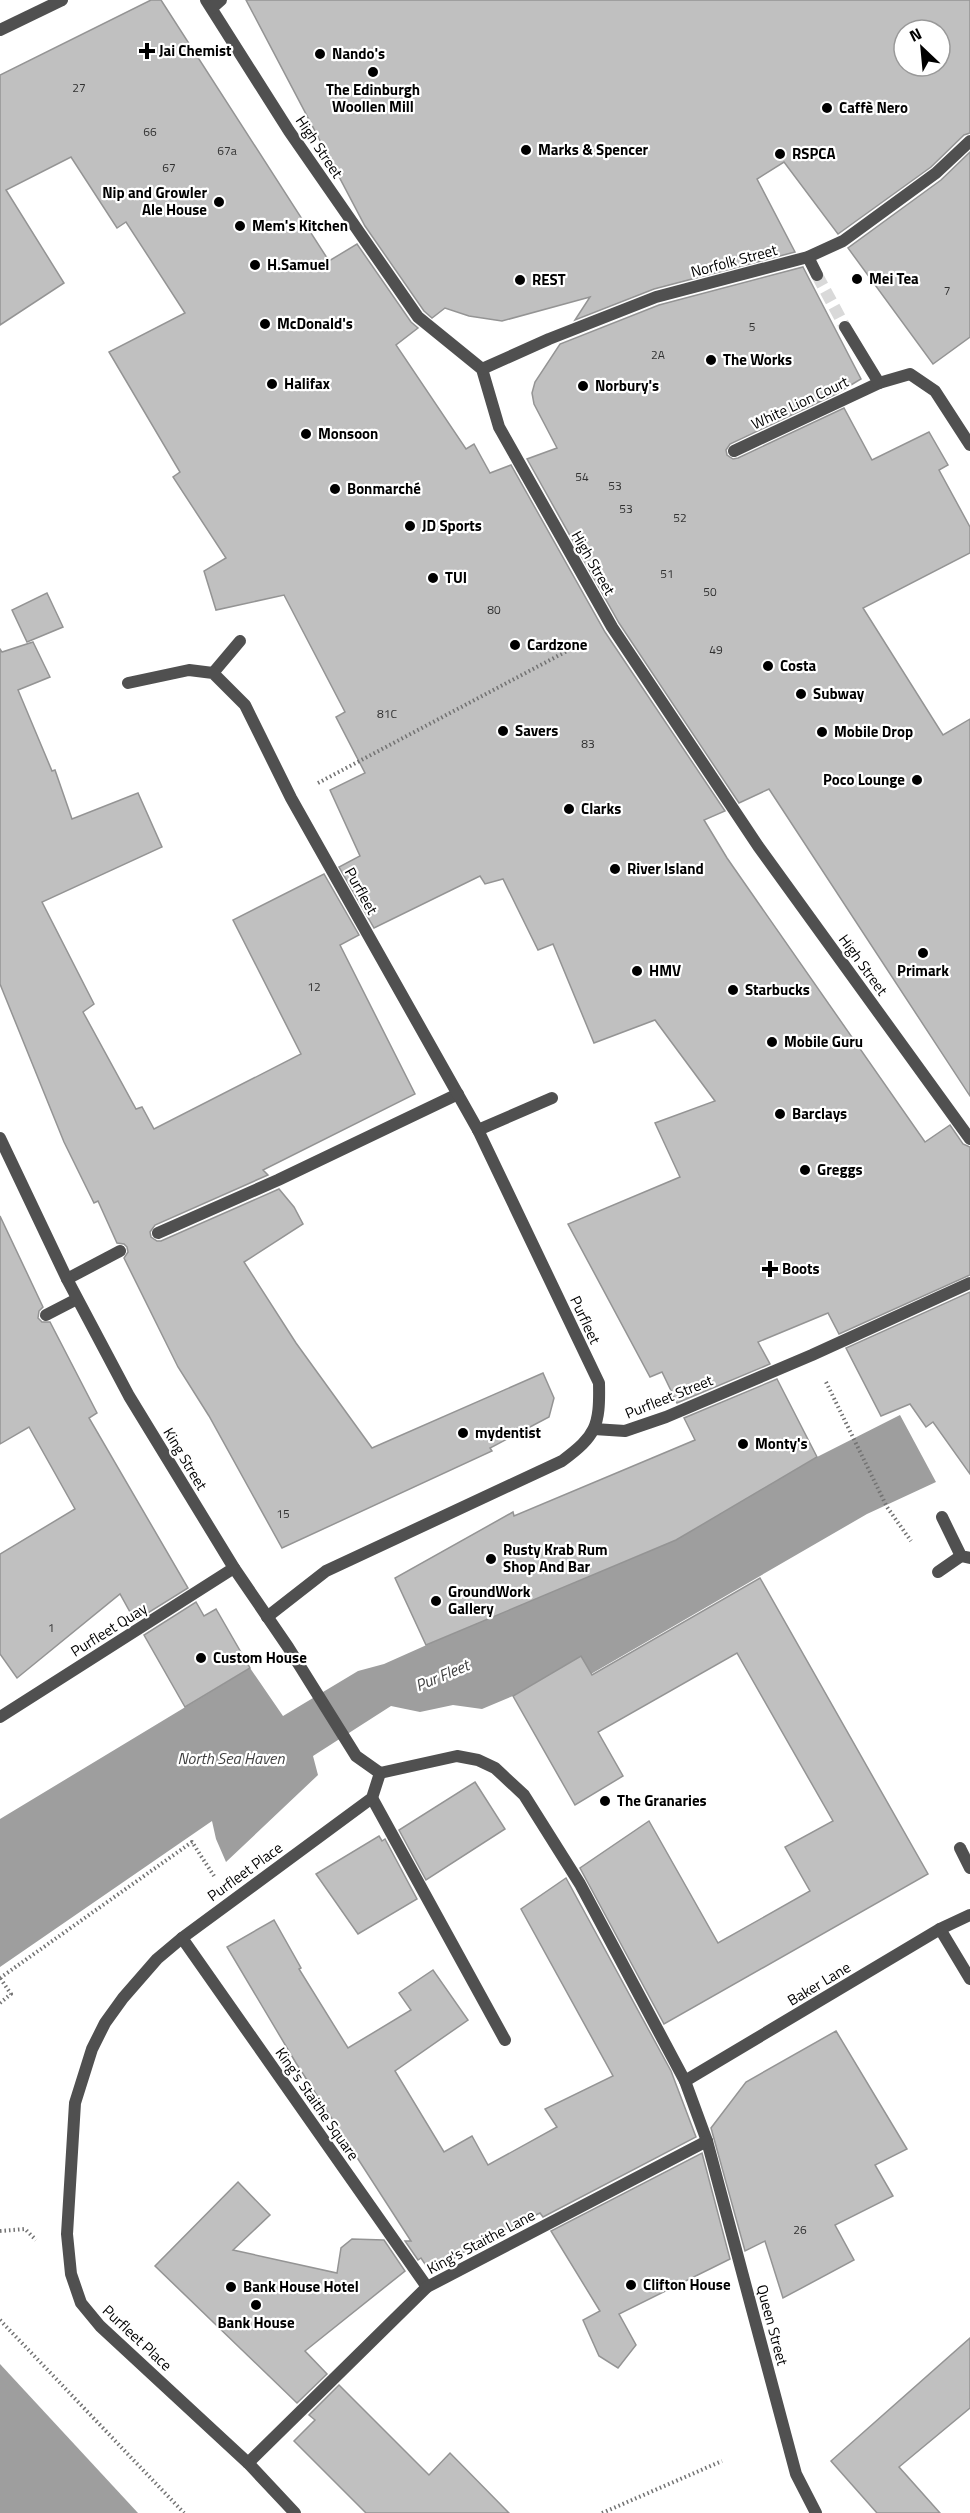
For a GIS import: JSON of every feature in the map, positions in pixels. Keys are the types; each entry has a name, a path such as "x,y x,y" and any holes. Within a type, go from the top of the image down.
{"street":[{"path":"0,30 62,0"},
{"name":"High Street","path":"213,2 289,131 418,317 482,369 499,426 612,627 758,846 970,1139"},
{"name":"Norfolk Street","path":"482,369 549,339 656,297 808,257 843,241 860,231 936,173 970,141"},
{"path":"808,257 817,275"},
{"path":"844,327 879,383"},
{"name":"White Lion Court","path":"734,451 879,383 910,374 935,391 970,445"},
{"path":"128,683 189,670 213,673 240,641"},
{"name":"Purfleet","path":"213,673 245,705 291,798 478,1130 599,1383 599,1406 594,1429"},
{"path":"158,1233 278,1180 458,1094"},
{"path":"478,1130 552,1098"},
{"name":"King Street","path":"0,1138 67,1279 129,1396 234,1568 288,1647 356,1756 380,1773"},
{"path":"67,1279 120,1251"},
{"name":"Purfleet Street","path":"594,1429 625,1431 666,1417 812,1355 970,1283"},
{"path":"46,1315 77,1299"},
{"path":"267,1617 326,1571 562,1461 585,1445 594,1429"},
{"path":"938,1572 966,1557 942,1517"},
{"name":"Purfleet Quay","path":"0,1717 234,1568"},
{"path":"505,2040 372,1798 380,1773 457,1756 478,1760 495,1768 510,1780 537,1813 580,1884 685,2081 707,2141"},
{"name":"Purfleet Place","path":"295,2513 248,2463 100,2326 81,2303 72,2274 67,2234 75,2103 82,2074 105,2023 123,1998 158,1959 182,1938 372,1798"},
{"path":"960,1848 970,1868"},
{"name":"Baker Lane","path":"685,2081 940,1929 970,1915"},
{"path":"940,1929 970,1979"},
{"name":"King's Staithe Square","path":"182,1938 427,2287"},
{"name":"King's Staithe Lane","path":"248,2463 427,2287 707,2141"},
{"name":"Queen Street","path":"707,2141 796,2474 816,2513"}],"path":[{"path":"291,798 612,627"},
{"path":"812,1355 887,1507 911,1541"},
{"path":"0,2003 11,1994 0,1978 192,1842 231,1902"},
{"path":"0,2320 184,2513"},
{"path":"602,2513 722,2461"}],"water":[{"name":"North Sea Haven","path":"900,1415 936,1482 867,1514 591,1674 581,1657 513,1696 482,1709 453,1705 420,1712 391,1706 313,1756 318,1775 226,1862 216,1839 212,1821 0,1967 0,1819 250,1668 283,1716 358,1671 384,1664 676,1540 817,1457"},
{"path":"0,2364 138,2513 0,2513"}],"building":[{"path":"151,0 161,0 329,261 357,244 411,322 418,328 396,345 466,449 474,444 490,473 511,465 605,632 725,811 704,820 727,858 925,1142 950,1125 963,1144 970,1147 970,1275 839,1334 828,1313 758,1342 770,1364 677,1403 662,1372 650,1377 568,1224 680,1177 655,1123 715,1101 655,1020 594,1043 553,944 538,950 503,879 485,884 480,876 374,928 339,867 360,856 330,790 365,773 336,717 345,712 284,595 216,610 204,571 226,558 173,477 180,472 109,352 185,313 126,222 117,228 71,157 6,190 64,283 0,325 0,75"},
{"path":"246,0 970,0 970,133 964,135 931,167 838,234 784,162 757,179 795,252 654,289 575,320 590,297 502,321 469,316 445,308 432,318 424,311 365,226"},
{"path":"970,152 970,337 933,364 848,248 941,180"},
{"path":"803,267 861,379 836,394 730,444 726,450 727,455 733,459 738,458 844,408 872,460 929,432 948,465 939,470 970,527 970,553 863,608 943,735 970,719 970,1096 769,789 739,803 619,623 527,459 557,448 534,404 532,393 535,382 560,344 659,305"},
{"path":"47,593 63,627 27,642 12,610"},
{"path":"33,642 50,677 18,690 52,771 55,770 72,819 138,793 162,847 42,902 94,1004 83,1012 136,1109 142,1107 154,1129 301,1054 233,920 324,874 359,935 340,945 415,1094 263,1170 268,1175 155,1225 150,1232 151,1237 161,1241 279,1189 294,1207 303,1224 244,1262 296,1343 372,1448 543,1373 554,1398 549,1417 490,1448 492,1451 282,1548 209,1416 178,1367 124,1258 128,1252 127,1247 117,1243 98,1201 94,1203 64,1142 0,984 0,649 2,652"},
{"path":"0,1216 43,1307 39,1311 38,1318 42,1322 50,1322 97,1413 89,1418 188,1588 135,1621 120,1594 17,1678 0,1654 0,1554 75,1509 29,1427 0,1444"},
{"path":"970,1292 970,1474 933,1422 926,1427 910,1404 881,1416 846,1348"},
{"path":"777,1379 817,1457 676,1540 426,1645 395,1578 513,1512 514,1516 695,1440 684,1418"},
{"path":"760,1578 928,1874 664,2024 580,1868 649,1821 718,1943 810,1891 785,1847 833,1821 737,1653 598,1732 623,1776 575,1805 513,1696 581,1656 592,1675"},
{"name":"Custom House","path":"196,1602 204,1616 216,1609 250,1668 185,1707 144,1635"},
{"path":"475,1782 505,1829 426,1880 399,1830"},
{"path":"379,1836 382,1841 385,1839 417,1899 358,1934 316,1874"},
{"path":"566,1878 671,2071 696,2137 543,2217 540,2213 478,2243 431,2273 421,2258 418,2260 405,2241 411,2241 296,2063 227,1947 274,1920 301,1968 299,1969 348,2048 411,2010 399,1993 433,1970 468,2020 395,2071 444,2152 472,2136 488,2165 557,2127 545,2109 613,2076 521,1909"},
{"path":"836,2031 907,2149 875,2165 893,2196 835,2225 854,2260 783,2298 765,2241 745,2251 711,2128 746,2082"},
{"name":"Clifton House","path":"702,2153 730,2259 619,2314 636,2345 618,2368 599,2356 583,2320 600,2311 551,2231"},
{"name":"Bank House Hotel","path":"238,2182 270,2215 233,2250 337,2273 341,2248 352,2239 384,2240 405,2271 305,2351 327,2374 297,2403 155,2266"},
{"path":"970,2338 970,2408 899,2467 940,2513 877,2513 831,2461"},
{"path":"339,2385 429,2475 450,2453 509,2513 366,2513 294,2441 315,2420 309,2415"}],"tunnel":[{"path":"817,275 845,327"}],"place":[{"name":"Jai Chemist","path":"147,51"},
{"name":"Nando's","path":"320,54"},
{"name":"The Edinburgh Woollen Mill","path":"373,72"},
{"name":"Caffè Nero","path":"827,108"},
{"name":"Marks & Spencer","path":"526,150"},
{"name":"RSPCA","path":"780,154"},
{"name":"Nip and Growler Ale House","path":"219,202"},
{"name":"Mem's Kitchen","path":"240,226"},
{"name":"H.Samuel","path":"255,265"},
{"name":"Mei Tea","path":"857,279"},
{"name":"REST","path":"520,280"},
{"name":"McDonald's","path":"265,324"},
{"name":"The Works","path":"711,360"},
{"name":"Halifax","path":"272,384"},
{"name":"Norbury's","path":"583,386"},
{"name":"Monsoon","path":"306,434"},
{"name":"Bonmarché","path":"335,489"},
{"name":"JD Sports","path":"410,526"},
{"name":"TUI","path":"433,578"},
{"name":"Cardzone","path":"515,645"},
{"name":"Costa","path":"768,666"},
{"name":"Subway","path":"801,694"},
{"name":"Savers","path":"503,731"},
{"name":"Mobile Drop","path":"822,732"},
{"name":"Poco Lounge","path":"917,780"},
{"name":"Clarks","path":"569,809"},
{"name":"River Island","path":"615,869"},
{"name":"Primark","path":"923,953"},
{"name":"HMV","path":"637,971"},
{"name":"Starbucks","path":"733,990"},
{"name":"Mobile Guru","path":"772,1042"},
{"name":"Barclays","path":"780,1114"},
{"name":"Greggs","path":"805,1170"},
{"name":"Boots","path":"770,1269"},
{"name":"mydentist","path":"463,1433"},
{"name":"Monty's","path":"743,1444"},
{"name":"Rusty Krab Rum Shop And Bar","path":"491,1559"},
{"name":"GroundWork Gallery","path":"436,1601"},
{"name":"Custom House","path":"201,1658"},
{"name":"The Granaries","path":"605,1801"},
{"name":"Clifton House","path":"631,2285"},
{"name":"Bank House Hotel","path":"231,2287"},
{"name":"Bank House","path":"256,2305"}],"water label":[{"name":"Pur Fleet","path":"442,1675"}]}
